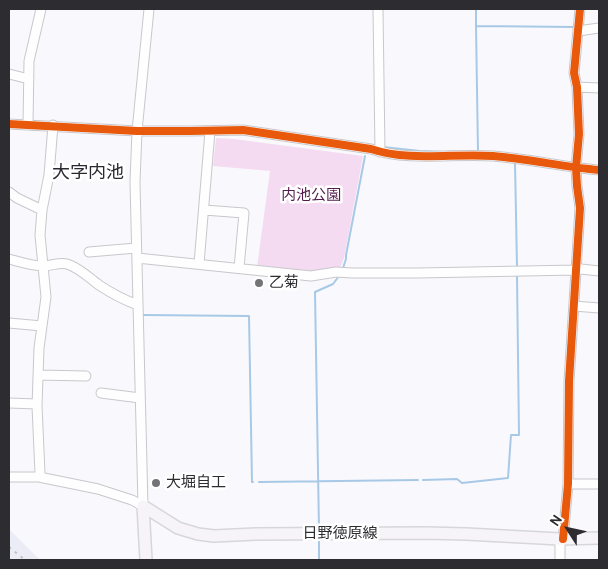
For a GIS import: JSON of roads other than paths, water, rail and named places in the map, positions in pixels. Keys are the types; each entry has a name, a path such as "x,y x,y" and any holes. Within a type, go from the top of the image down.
{"main road":[{"name":"日野徳原線","path":"143,506 178,528 198,534 214,536 256,534 466,534 561,539 599,538"},
{"path":"143,506 146,560"}],"street":[{"path":"28,125 29,61 42,9"},
{"path":"143,506 135,182 137,131 149,9"},
{"path":"378,9 380,152"},
{"path":"560,560 568,484 569,390 580,208 576,168 579,134 577,88 574,73 580,9"},
{"path":"578,31 599,28"},
{"path":"9,74 29,79"},
{"path":"577,88 599,88"},
{"path":"9,124 137,131 243,130 414,156 493,156 599,170"},
{"path":"39,477 37,404 39,348 46,297 40,236 42,210 49,176 53,125"},
{"path":"199,264 210,131"},
{"path":"9,192 42,210"},
{"path":"204,210 244,213 239,268"},
{"path":"89,252 136,253 199,264 311,276 336,272 408,273 577,270 581,268 599,271"},
{"path":"9,259 44,266 66,264 77,268 110,292 138,305"},
{"path":"574,306 599,308"},
{"path":"9,323 42,326"},
{"path":"38,375 86,376"},
{"path":"101,393 140,398"},
{"path":"9,403 37,404"},
{"path":"9,477 39,477 98,489 132,500 143,506"},
{"path":"568,484 599,484"}],"waterway":[{"path":"476,9 476,26"},
{"path":"478,152 476,26 575,27"},
{"path":"383,147 445,152"},
{"path":"343,268 365,156"},
{"path":"515,163 517,267"},
{"path":"319,530 315,292 333,284 339,276"},
{"path":"423,480 457,479 462,483 508,478 511,435 519,435 517,276"},
{"path":"143,315 249,316 253,482"},
{"path":"259,482 418,480"},
{"path":"319,538 319,560"}],"railway":[{"path":"9,547 25,560"}],"place":[{"name":"乙菊","path":"259,283"},
{"name":"大堀自工","path":"156,483"}],"district":[{"name":"大字内池","path":"88,173"}],"park label":[{"name":"内池公園","path":"311,196"}]}
